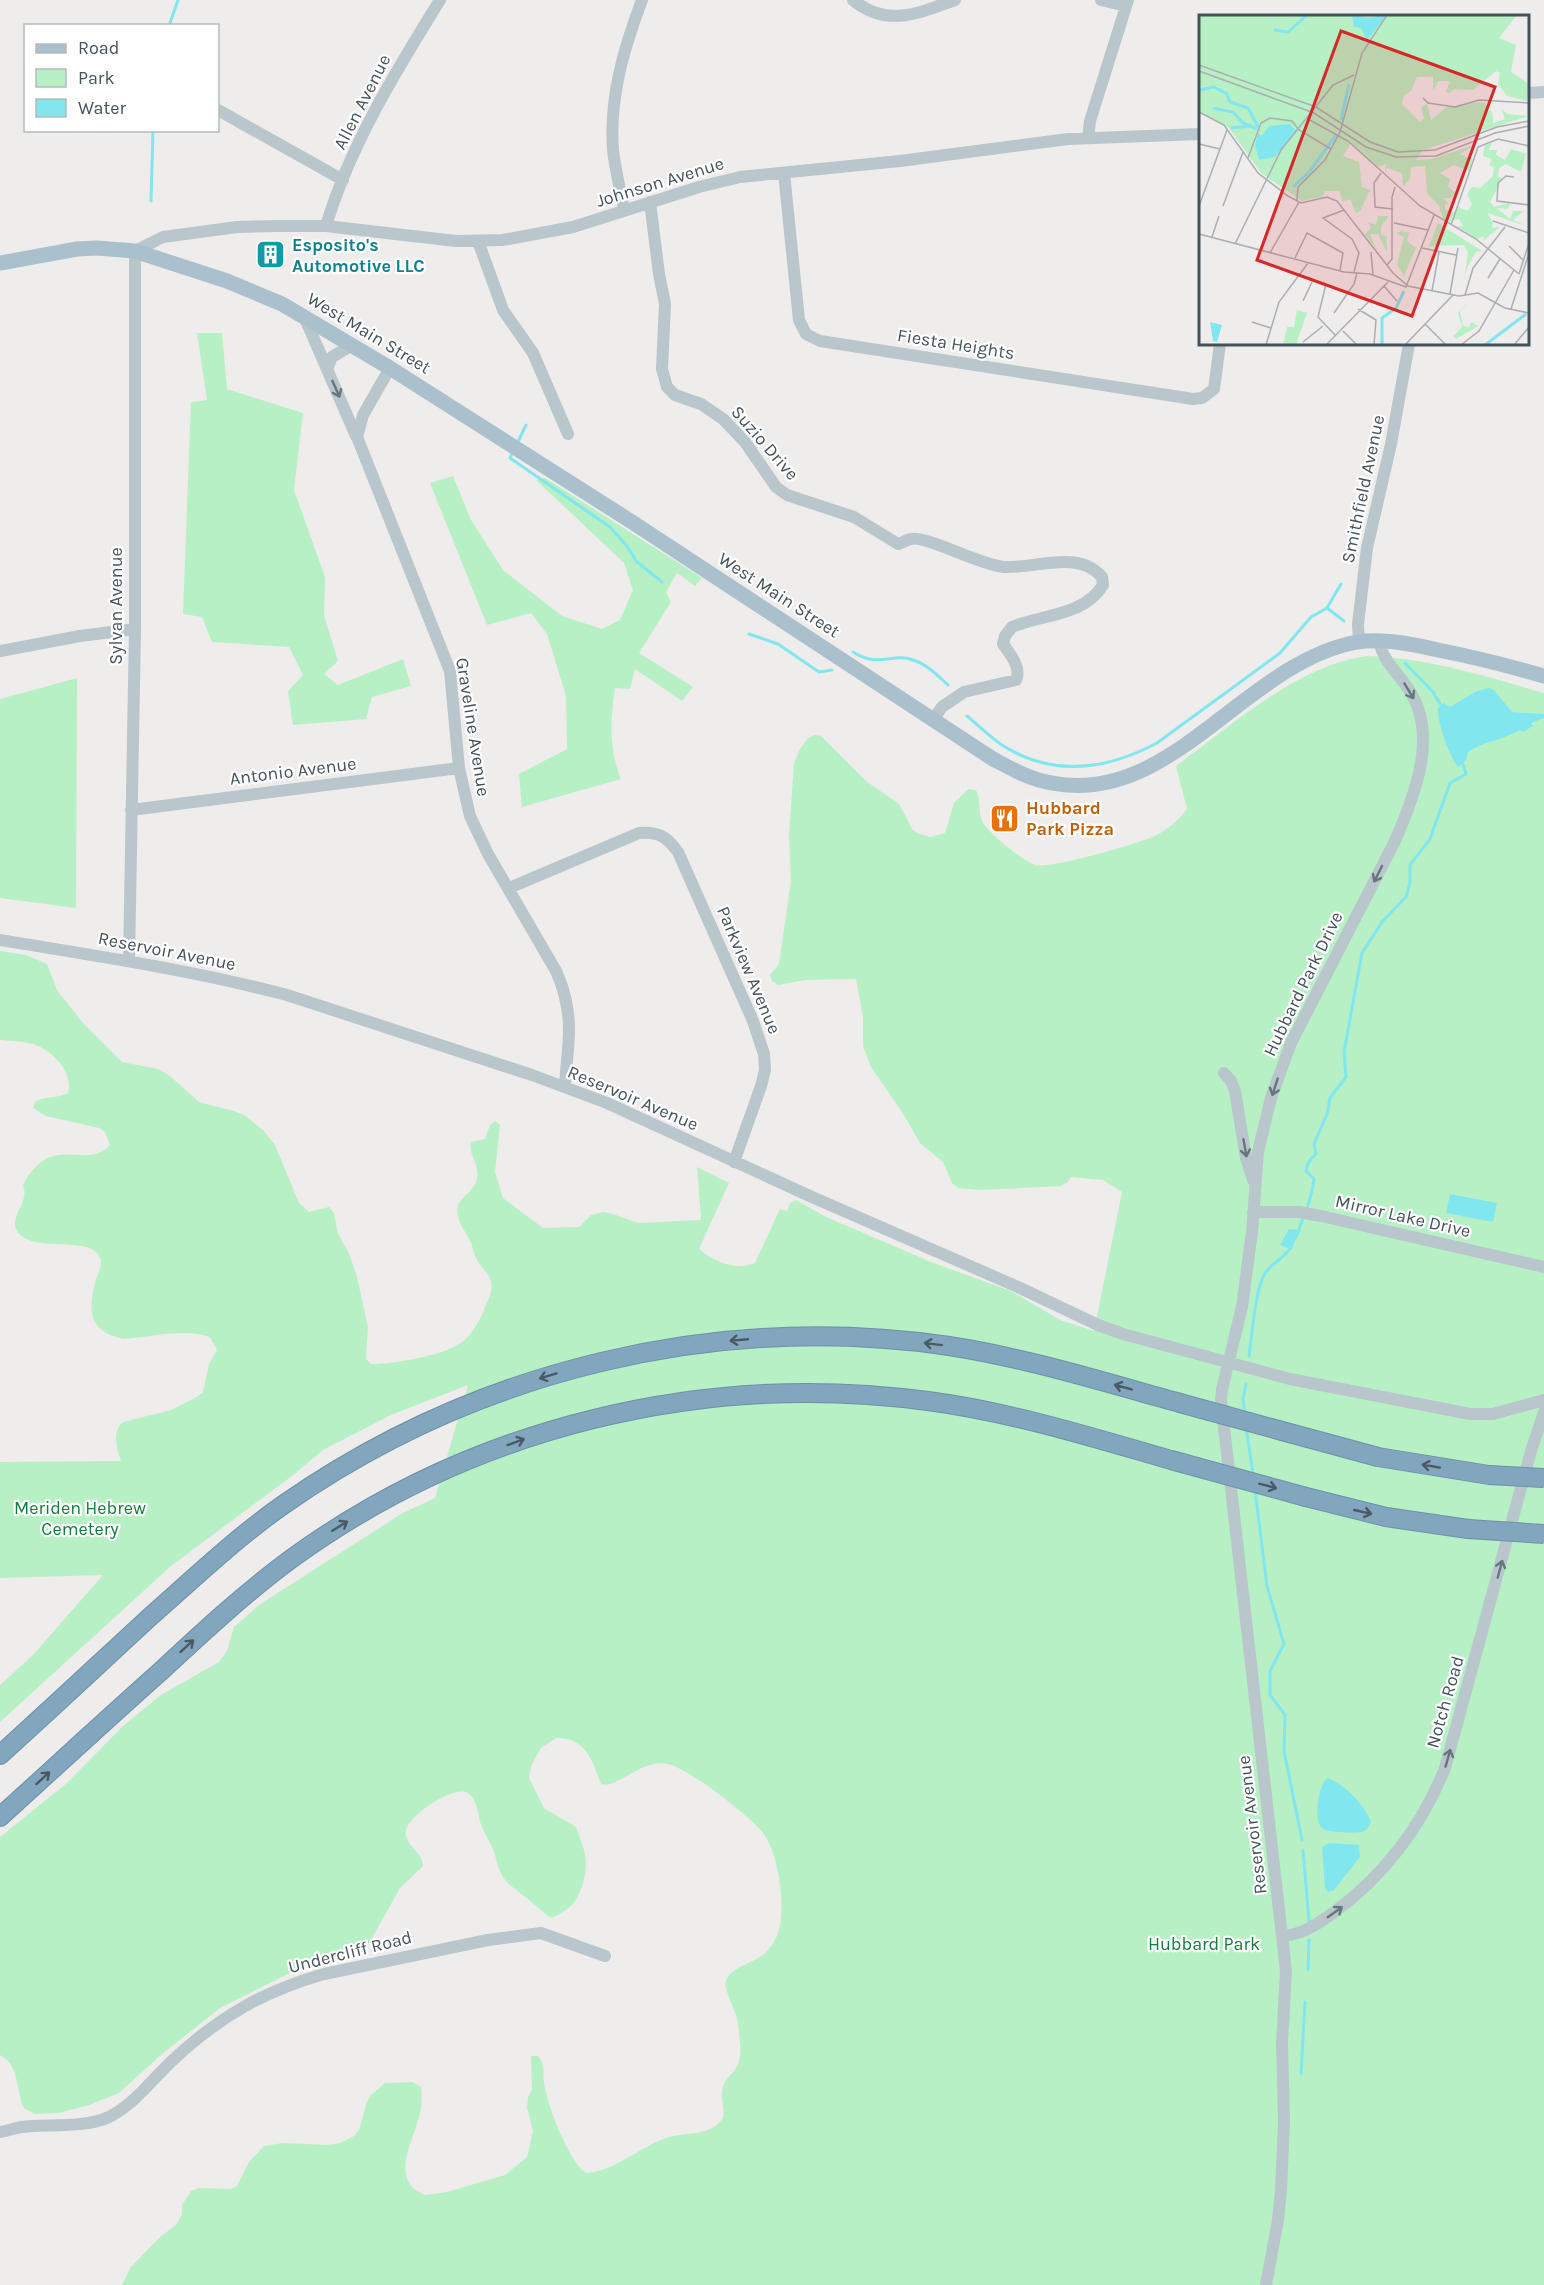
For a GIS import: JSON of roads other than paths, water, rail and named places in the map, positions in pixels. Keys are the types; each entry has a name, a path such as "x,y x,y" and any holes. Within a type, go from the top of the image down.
{"highway":[{"path":"0,1755 206,1567 282,1506 352,1461 405,1432 478,1400 548,1375 629,1355 707,1343 784,1337 864,1338 927,1343 993,1354 1378,1457 1489,1475 1544,1478"},
{"path":"0,1817 227,1611 300,1553 351,1520 408,1488 484,1454 555,1429 609,1414 694,1400 778,1393 856,1394 936,1402 999,1413 1306,1497 1403,1520 1468,1529 1544,1534"}],"main road":[{"name":"West Main Street","path":"0,263 77,249 135,251 252,290 304,316 515,447 993,759 1031,777 1051,783 1072,786 1112,783 1133,776 1153,766 1295,665 1339,646 1379,641 1416,645 1479,658 1544,676"}],"street":[{"name":"Allen Avenue","path":"326,226 332,203 381,98 440,0"},
{"path":"624,210 613,150 614,104 624,48 642,0"},
{"path":"853,0 862,7 883,16 911,16 956,0"},
{"path":"1088,138 1090,121 1127,3 1101,0"},
{"path":"1529,93 1544,92"},
{"path":"219,111 343,180"},
{"name":"Johnson Avenue","path":"135,251 163,237 237,227 326,226 441,240 478,241 554,232 729,179 900,162 1088,138 1199,135"},
{"name":"Fiesta Heights","path":"784,173 799,320 806,334 820,341 1193,399 1202,398 1214,389 1220,345"},
{"name":"Suzio Drive","path":"650,202 658,274 665,304 662,369 667,387 675,395 701,404 723,419 745,442 776,487 800,500 854,517 898,544 912,538 933,543 987,564 1004,567 1071,562 1088,566 1102,577 1103,585 1098,593 1082,607 1012,627 1005,636 1003,644 1017,667 1019,674 1016,680 964,692 942,707 933,720"},
{"path":"478,241 503,310 533,353 568,434"},
{"name":"Sylvan Avenue","path":"129,961 135,629 135,251"},
{"name":"Graveline Avenue","path":"304,316 357,437 447,662 453,689 459,768 470,816 478,835 556,970 563,989 568,1008 565,1087"},
{"path":"327,369 332,357 352,345"},
{"name":"Smithfield Avenue","path":"1359,642 1358,624 1367,548 1391,444 1409,345"},
{"path":"357,437 363,415 390,368"},
{"path":"0,651 80,636 135,629"},
{"name":"Hubbard Park Drive","path":"1227,1362 1238,1326 1253,1212 1258,1152 1263,1126 1280,1071 1308,1009 1395,841 1420,771 1423,751 1420,716 1412,695 1383,655 1379,641"},
{"name":"Antonio Avenue","path":"131,810 459,768"},
{"name":"Parkview Avenue","path":"508,888 639,833 651,832 662,835 671,842 678,852 753,1021 764,1054 765,1070 761,1086 734,1162"},
{"name":"Reservoir Avenue","path":"0,940 204,974 287,995 565,1087 638,1116 734,1162 1018,1287 1098,1325 1123,1334 1335,1389 1470,1414 1493,1414 1544,1400"},
{"path":"1224,1073 1231,1081 1235,1091 1246,1158 1255,1186"},
{"name":"Mirror Lake Drive","path":"1253,1212 1299,1212 1321,1216 1544,1267"},
{"name":"Reservoir Avenue","path":"1227,1362 1221,1401 1286,1971 1282,2051 1283,2156 1278,2220 1266,2285"},
{"name":"Notch Road","path":"1283,1936 1303,1932 1314,1926 1369,1885 1410,1833 1438,1787 1452,1746 1531,1451 1544,1412"},
{"name":"Undercliff Road","path":"0,2132 22,2127 61,2127 107,2118 131,2103 173,2060 210,2028 265,1994 297,1981 488,1940 542,1933 605,1956"}],"water":[{"path":"1489,688 1494,690 1512,712 1544,714 1544,718 1531,723 1533,726 1523,732 1520,730 1474,748 1468,752 1466,760 1458,767 1444,739 1438,708 1444,703 1450,707 1477,691"},
{"path":"1450,1194 1497,1203 1493,1222 1446,1213"},
{"path":"1289,1229 1301,1230 1291,1249 1280,1245"},
{"path":"1328,1778 1347,1790 1359,1802 1371,1822 1366,1830 1340,1832 1321,1827 1318,1801 1322,1787"},
{"path":"1329,1843 1359,1845 1360,1857 1334,1890 1328,1892 1325,1888 1322,1847"}],"waterway":[{"path":"170,24 178,0"},
{"path":"151,201 153,132"},
{"path":"517,444 526,425"},
{"path":"513,452 510,458 610,527 627,546 636,561 662,582"},
{"path":"967,716 1002,745 1041,762 1060,766 1080,766 1099,764 1138,752 1157,743 1280,653 1311,617 1327,608 1341,584"},
{"path":"1327,608 1344,621"},
{"path":"749,634 778,644 819,672 832,670"},
{"path":"853,652 862,657 878,660 899,658 913,660 928,667 948,685"},
{"path":"1405,663 1433,692 1443,709"},
{"path":"1307,1209 1314,1179 1306,1171 1307,1166 1316,1154 1314,1144 1327,1114 1330,1098 1346,1077 1344,1052 1362,953 1382,922 1406,897 1410,883 1410,865 1430,839 1450,783 1466,774 1462,761"},
{"path":"1297,1234 1303,1218"},
{"path":"1249,1356 1262,1279 1269,1268 1287,1253 1292,1245"},
{"path":"1245,1415 1243,1399 1246,1384"},
{"path":"1246,1427 1253,1474"},
{"path":"1255,1490 1267,1586 1284,1644 1270,1671 1270,1695 1285,1715 1284,1751 1302,1840"},
{"path":"1303,1850 1309,1921"},
{"path":"1308,1970 1309,1940"},
{"path":"1301,2074 1305,2002"}],"place":[{"name":"Esposito's Automotive LLC","path":"271,255"},
{"name":"Hubbard Park Pizza","path":"1005,818"}],"park label":[{"name":"Meriden Hebrew Cemetery","path":"80,1518"},
{"name":"Hubbard Park","path":"1204,1944"}]}
